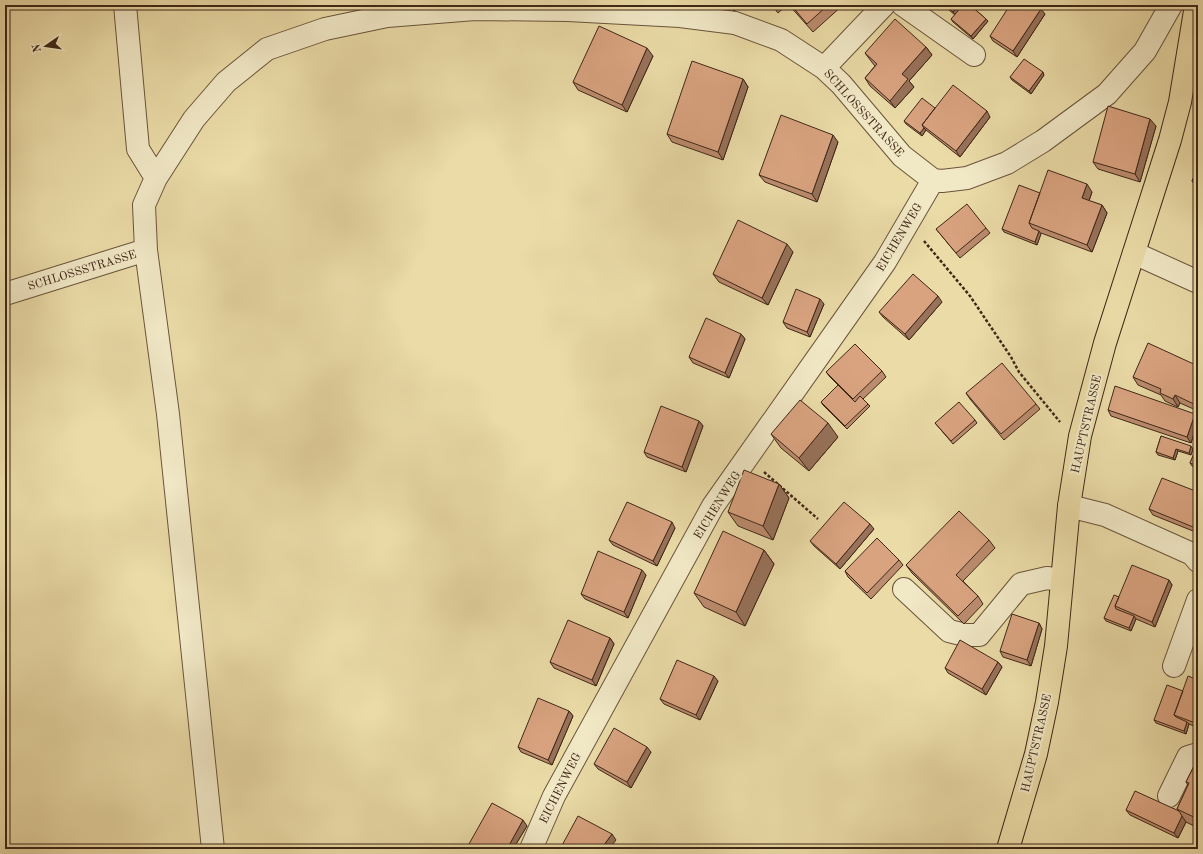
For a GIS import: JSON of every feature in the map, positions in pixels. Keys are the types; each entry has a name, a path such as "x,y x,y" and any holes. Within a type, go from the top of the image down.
{"main road":[{"name":"HAUPTSTRASSE","path":"1008,849 1036,754 1047,702 1056,646 1069,506 1080,436 1105,343 1170,140 1180,102 1196,5"}],"street":[{"path":"125,5 138,149 156,178"},
{"path":"824,68 884,5"},
{"path":"903,5 974,55"},
{"path":"933,180 942,181 967,178 1007,163 1043,141 1107,94 1145,51 1171,5"},
{"name":"SCHLOSSSTRASSE","path":"5,294 146,250 144,205 156,178 194,119 226,82 267,49 326,29 387,16 475,9 564,7 680,16 735,23 781,40 824,68 842,84 902,156 933,180"},
{"name":"EICHENWEG","path":"531,849 554,796 713,506 885,262 933,180"},
{"path":"146,250 168,414 213,849"},
{"path":"1134,253 1198,282"},
{"path":"1069,506 1105,515 1192,554 1198,561"},
{"path":"904,589 949,631 965,635 979,635 1021,584 1047,578 1062,580"},
{"path":"1174,666 1198,600"},
{"path":"1169,796 1188,757 1198,754"}],"path":[{"path":"908,222 970,296 1011,357 1019,372 1064,428"},
{"path":"747,457 818,519"}],"building":[{"path":"791,5 828,5 807,24"},
{"path":"946,5 959,5 953,12"},
{"path":"963,5 970,5 986,19 971,36 951,19"},
{"path":"1010,5 1035,5 1041,9 1013,51 990,36"},
{"path":"895,19 926,47 902,74 908,79 890,101 865,78 877,64 865,53"},
{"path":"599,26 647,48 622,105 573,82"},
{"path":"1024,59 1043,72 1029,91 1010,77"},
{"path":"692,61 743,79 718,152 667,134"},
{"path":"953,85 987,111 956,151 922,125"},
{"path":"922,98 935,108 922,125 924,128 920,133 904,121"},
{"path":"1108,106 1150,119 1135,174 1093,162"},
{"path":"781,115 833,135 812,194 759,175"},
{"path":"1198,167 1198,183 1192,181"},
{"path":"1048,170 1087,184 1082,198 1102,205 1087,245 1029,223"},
{"path":"1019,185 1040,193 1029,223 1032,228 1039,231 1035,242 1002,229"},
{"path":"967,204 986,228 956,253 936,229"},
{"path":"738,220 787,244 762,298 713,274"},
{"path":"913,274 938,296 905,334 879,312"},
{"path":"796,289 820,299 807,332 783,322"},
{"path":"706,318 741,334 725,373 689,357"},
{"path":"1198,338 1198,347 1195,346"},
{"path":"1148,343 1198,366 1198,406 1175,395 1173,399 1160,393 1161,389 1133,377"},
{"path":"855,344 882,371 853,399 826,372"},
{"path":"1002,363 1036,404 1001,434 966,393"},
{"path":"838,385 855,402 860,396 868,404 845,426 821,402"},
{"path":"1115,386 1195,414 1187,437 1108,410"},
{"path":"800,400 828,423 799,458 771,434"},
{"path":"959,402 975,420 951,441 935,423"},
{"path":"661,406 699,421 682,467 644,452"},
{"path":"1161,436 1191,446 1189,453 1176,449 1173,458 1156,452"},
{"path":"1198,446 1198,466 1190,463"},
{"path":"744,470 779,484 763,526 728,512"},
{"path":"1162,478 1198,492 1198,529 1149,509"},
{"path":"627,502 672,522 653,561 609,540"},
{"path":"844,502 870,524 836,564 810,541"},
{"path":"959,511 989,540 956,575 978,596 958,616 906,565"},
{"path":"723,531 764,550 736,612 694,593"},
{"path":"877,538 899,560 867,593 845,571"},
{"path":"598,551 642,570 624,612 581,594"},
{"path":"1132,565 1169,580 1152,622 1115,606"},
{"path":"1114,595 1119,597 1115,606 1116,609 1134,616 1129,628 1104,618"},
{"path":"1012,614 1039,623 1027,660 1000,651"},
{"path":"568,620 610,638 592,680 550,662"},
{"path":"960,640 998,662 982,689 945,668"},
{"path":"677,660 714,676 696,715 660,699"},
{"path":"1188,676 1198,680 1198,724 1174,715"},
{"path":"1167,685 1183,691 1174,715 1187,722 1184,731 1154,720"},
{"path":"538,698 569,711 548,760 518,747"},
{"path":"614,728 647,747 627,782 594,764"},
{"path":"1198,758 1198,819 1177,809 1189,783 1186,782"},
{"path":"1135,791 1179,811 1182,816 1174,833 1126,810"},
{"path":"492,803 523,820 507,849 478,849 469,844"},
{"path":"578,816 612,834 601,849 560,849"}]}
